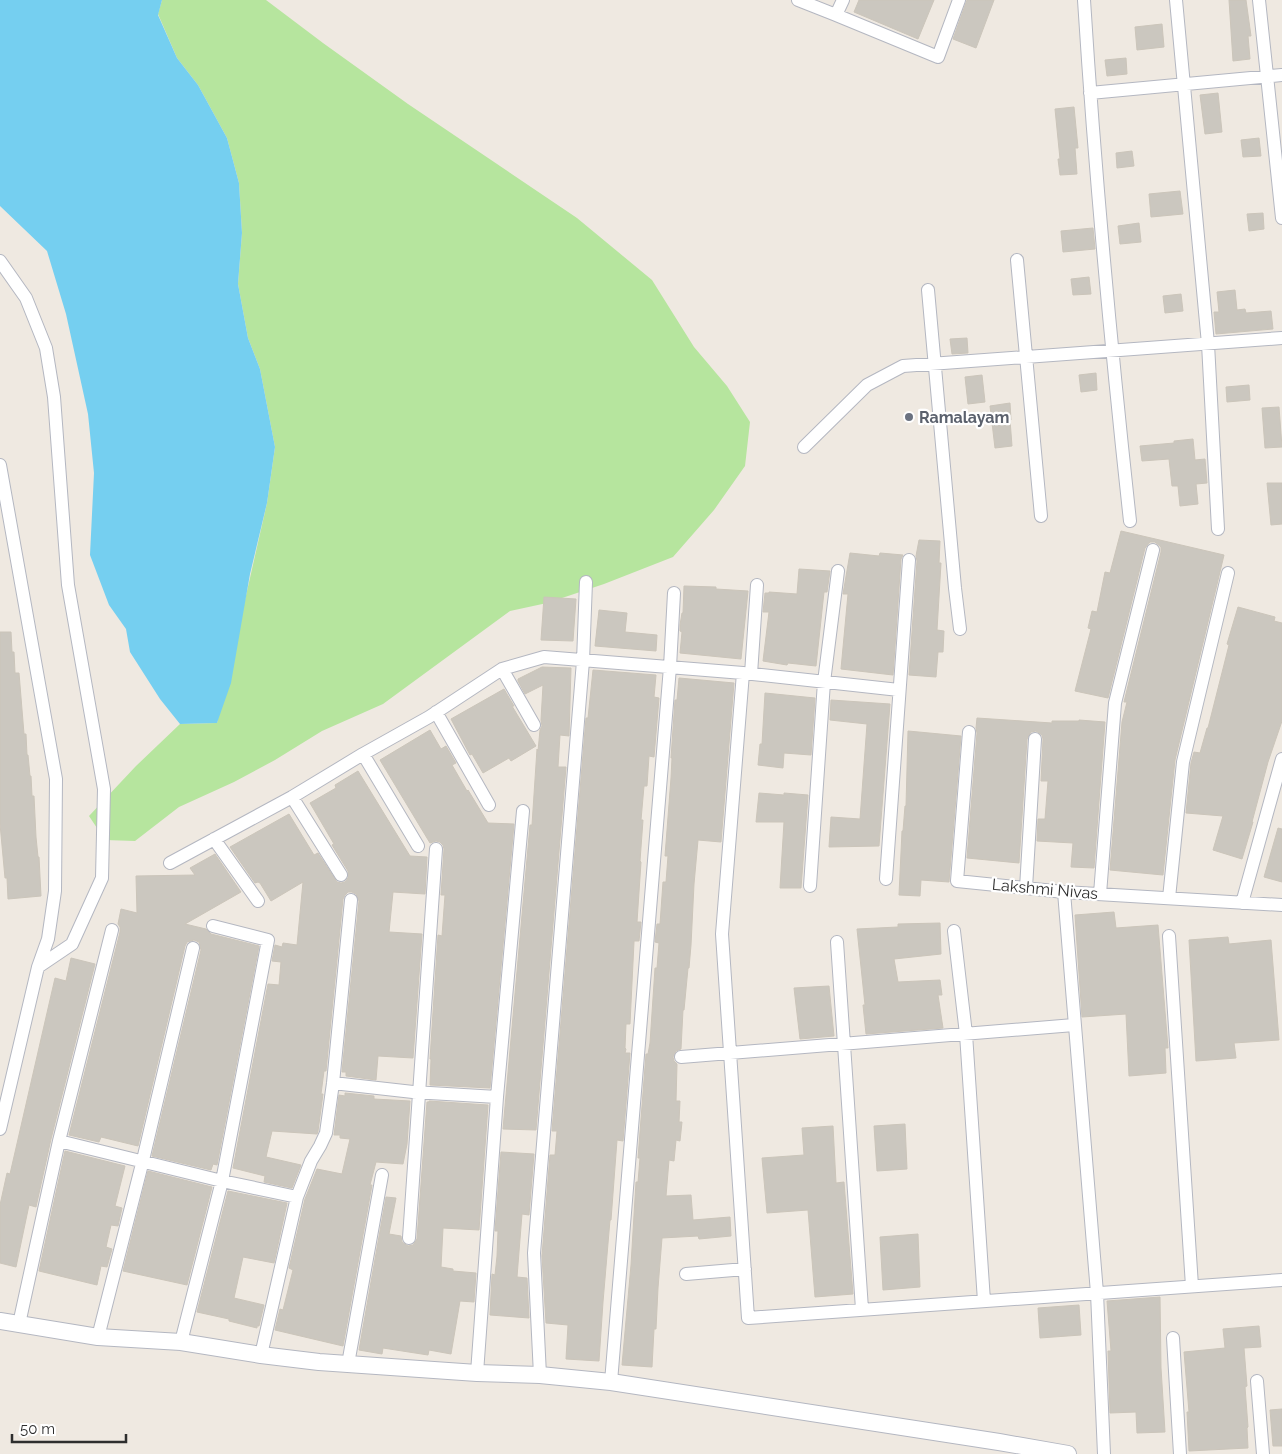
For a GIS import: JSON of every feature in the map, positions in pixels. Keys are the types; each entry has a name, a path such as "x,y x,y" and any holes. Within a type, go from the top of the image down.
{"street":[{"path":"798,0 938,57 959,0"},
{"path":"836,16 842,0"},
{"path":"1084,0 1112,350 1130,521"},
{"path":"1176,0 1208,344 1218,529"},
{"path":"1259,0 1282,218"},
{"path":"1090,93 1282,75"},
{"path":"0,260 26,298 46,348 54,397 68,584 104,789 102,878 72,944 38,967"},
{"path":"1017,260 1041,516"},
{"path":"928,290 960,629"},
{"path":"804,447 867,384 903,366 1282,338"},
{"path":"0,465 56,779 55,891 48,939 38,967 0,1128"},
{"path":"1100,894 1115,703 1153,550"},
{"path":"886,879 910,560"},
{"path":"810,886 824,682 838,570"},
{"path":"1168,898 1183,762 1228,572"},
{"path":"540,1375 534,1253 583,661 586,582"},
{"path":"757,585 722,934 748,1318 1282,1280"},
{"path":"611,1382 670,667 674,593"},
{"path":"170,863 292,797 436,712 502,669 544,657 747,674 900,690"},
{"path":"502,669 534,725"},
{"path":"436,712 489,805"},
{"name":"Lakshmi Nivas","path":"970,732 957,881 1064,892 1282,905"},
{"path":"1026,888 1035,738"},
{"path":"363,754 418,846"},
{"path":"1242,903 1282,759"},
{"path":"292,797 341,875"},
{"path":"477,1373 497,1097 523,811"},
{"path":"214,839 258,901"},
{"path":"408,1238 436,849"},
{"path":"1064,892 1097,1292 1104,1454"},
{"path":"261,1355 297,1197 311,1161 326,1133 333,1083 351,900"},
{"path":"181,1342 222,1181 268,940 213,926"},
{"path":"19,1324 59,1141 112,930"},
{"path":"954,932 966,1034 984,1301"},
{"path":"1169,936 1192,1286"},
{"path":"837,942 862,1310"},
{"path":"98,1337 143,1160 193,948"},
{"path":"681,1057 1074,1025"},
{"path":"333,1083 419,1092 497,1097"},
{"path":"59,1141 143,1160 222,1181 297,1197"},
{"path":"348,1364 382,1175"},
{"path":"686,1274 745,1269"},
{"path":"0,1321 98,1337 181,1342 319,1362 477,1373 540,1375 611,1382 1068,1454"},
{"path":"1173,1338 1180,1454"},
{"path":"1257,1381 1263,1454"}],"green space":[{"path":"162,0 266,0 408,104 577,218 652,280 694,347 727,386 750,422 745,466 714,510 673,557 604,584 547,603 510,611 383,704 322,731 275,760 234,782 179,807 135,841 105,840 89,816 136,766 180,724 217,723 267,503 275,447 260,369 248,338 238,284 242,233 239,183 227,138 198,85 177,58 158,14"}],"water":[{"path":"0,0 162,0 158,15 177,58 198,85 227,138 239,183 242,233 238,284 248,338 260,369 275,447 267,503 250,574 231,683 217,723 180,724 160,699 130,652 126,629 109,605 90,555 94,473 88,414 66,314 47,251 0,206"}],"building":[{"path":"859,0 934,0 918,39 854,12"},
{"path":"967,0 994,0 976,48 953,39"},
{"path":"1229,0 1246,0 1251,36 1248,36 1250,59 1233,61"},
{"path":"1162,24 1164,47 1137,50 1135,27"},
{"path":"1126,58 1127,74 1107,76 1105,60"},
{"path":"1218,93 1222,132 1205,134 1200,95"},
{"path":"1074,107 1078,148 1075,148 1077,174 1060,175 1055,109"},
{"path":"1259,138 1261,156 1243,157 1241,140"},
{"path":"1132,151 1134,166 1117,168 1116,153"},
{"path":"1180,191 1183,214 1151,217 1149,194"},
{"path":"1263,213 1264,229 1249,231 1247,214"},
{"path":"1139,223 1141,242 1120,244 1118,226"},
{"path":"1093,228 1095,249 1063,252 1061,231"},
{"path":"1089,277 1091,294 1073,295 1071,279"},
{"path":"1235,290 1237,310 1245,309 1246,313 1271,311 1273,329 1216,334 1214,312 1219,312 1217,292"},
{"path":"1181,294 1183,311 1165,313 1163,296"},
{"path":"967,338 968,353 952,354 950,339"},
{"path":"1096,373 1097,390 1081,392 1079,375"},
{"path":"982,375 985,402 968,404 965,377"},
{"path":"1249,385 1250,400 1227,402 1226,387"},
{"path":"1010,403 1012,446 995,448 990,406"},
{"path":"1279,407 1282,447 1265,448 1262,408"},
{"path":"1193,439 1195,460 1205,459 1207,483 1196,484 1198,504 1180,506 1178,486 1172,486 1169,459 1142,461 1140,446"},
{"path":"1267,483 1282,483 1282,524 1271,525"},
{"path":"1121,531 1224,555 1175,760 1163,875 1110,870 1122,722 1127,702 1124,702 1161,552 1161,547 1155,542 1150,542 1145,548 1108,698 1075,691 1091,629 1088,628 1092,611 1097,612 1105,572 1110,573"},
{"path":"919,540 940,541 939,563 941,563 937,630 944,631 943,652 938,652 936,677 909,675 916,556"},
{"path":"850,553 879,556 880,553 903,555 901,559 893,675 841,669 848,594 843,594"},
{"path":"799,569 830,571 827,592 824,592 816,666 788,663 787,665 763,661 769,612 763,612 765,593 797,594"},
{"path":"684,586 748,591 741,659 680,653 682,632 680,631 680,625 683,613"},
{"path":"544,597 576,599 573,641 541,640"},
{"path":"1238,607 1275,617 1274,621 1282,623 1282,721 1268,762 1242,859 1213,850 1223,816 1186,813 1191,763 1194,752 1200,753 1208,728 1229,645 1227,644"},
{"path":"599,610 627,613 625,632 657,635 656,651 595,646"},
{"path":"0,632 11,632 15,673 19,673 24,734 26,734 32,796 34,796 41,896 8,899 0,824"},
{"path":"542,667 571,668 569,736 560,735 558,767 566,767 536,1130 503,1129 530,825 532,825 537,749 538,751 542,726 543,685 525,694 518,679"},
{"path":"593,670 656,675 654,697 659,698 654,757 649,756 647,786 644,786 637,922 641,922 639,941 634,941 630,1024 626,1024 625,1053 630,1053 623,1141 617,1140 599,1361 566,1359 568,1325 546,1323 542,1256 550,1155 555,1155 557,1131 552,1131 586,718 588,718"},
{"path":"679,678 734,683 721,842 698,840 691,945 683,1010 681,1049 676,1051 673,1057 677,1064 676,1101 680,1101 679,1122 682,1122 680,1141 676,1140 674,1161 669,1160 666,1196 691,1195 693,1220 730,1217 731,1236 699,1239 698,1236 662,1238 652,1367 622,1365 636,1182 638,1182 640,1158 638,1158 646,1054 648,1054 650,1043 655,968 657,968 659,943 655,942 657,924 660,924 663,882 666,882 668,856 665,856 671,758 675,700 677,700"},
{"path":"504,689 536,746 511,761 509,758 483,773 472,754 470,755 451,719"},
{"path":"765,693 815,698 811,755 784,753 783,768 758,765 760,744 762,744"},
{"path":"831,700 890,704 879,846 829,847 831,817 860,819 867,724 830,720"},
{"path":"977,718 1052,723 1052,721 1079,720 1105,722 1094,868 1071,867 1073,843 1037,841 1038,819 1045,819 1048,781 1041,781 1043,739 1042,735 1036,731 1031,732 1027,739 1019,863 967,858"},
{"path":"430,730 441,749 446,746 456,763 452,765 488,823 514,824 490,1088 430,1085 438,935 442,936 445,895 441,895 444,849 440,842 430,843 380,760"},
{"path":"908,731 961,736 949,882 921,880 920,896 899,895 902,831 906,806"},
{"path":"358,771 410,856 427,857 425,894 393,892 389,932 422,934 413,1058 378,1056 376,1080 346,1076 346,1072 342,1072 359,901 356,894 348,892 343,899 326,1071 324,1071 318,1131 317,1134 272,1131 266,1157 301,1165 292,1188 264,1182 265,1176 233,1168 268,984 279,985 281,962 272,961 275,945 282,947 283,943 297,945 303,882 271,901 260,883 255,883 230,847 289,814 314,855 318,853 337,882 345,882 348,878 348,871 310,803 336,788 335,785"},
{"path":"759,793 808,795 801,888 780,888 784,822 756,822"},
{"path":"1278,828 1282,829 1282,882 1264,877"},
{"path":"215,854 241,892 185,924 206,929 211,934 259,946 217,1165 213,1164 211,1170 152,1156 201,950 199,942 194,940 187,942 185,946 138,1146 101,1137 99,1142 69,1135 120,932 118,924 121,909 137,913 136,876 195,875 190,868"},
{"path":"1114,912 1116,928 1158,925 1168,1048 1165,1048 1166,1073 1129,1076 1126,1014 1082,1017 1075,915"},
{"path":"940,923 941,954 894,959 898,982 940,980 942,995 938,995 943,1028 866,1034 857,929 898,927 898,924"},
{"path":"1228,937 1229,944 1271,940 1279,1040 1234,1043 1236,1058 1196,1061 1189,940"},
{"path":"71,958 95,964 36,1207 29,1205 16,1267 0,1263 0,1205 7,1173 10,1174 55,978 66,981"},
{"path":"829,986 834,1036 800,1039 794,988"},
{"path":"345,1093 374,1096 374,1099 410,1101 407,1144 403,1164 376,1162 370,1185 372,1185 343,1346 275,1330 280,1309 283,1310 293,1270 289,1268 305,1199 317,1169 342,1174 350,1139 334,1135 339,1095 345,1096"},
{"path":"427,1102 488,1105 479,1230 443,1228 441,1267 453,1269 453,1271 476,1273 474,1302 460,1301 451,1354 429,1350 428,1355 383,1348 382,1354 359,1350 386,1197 396,1198 389,1234 401,1236 402,1242 408,1246 413,1245 417,1239"},
{"path":"905,1124 907,1169 877,1171 874,1126"},
{"path":"833,1126 836,1183 844,1182 853,1294 815,1297 808,1210 767,1213 762,1158 804,1155 802,1128"},
{"path":"65,1151 125,1166 115,1206 122,1208 118,1226 111,1225 106,1247 112,1249 107,1267 101,1266 97,1285 39,1271"},
{"path":"501,1152 534,1154 529,1215 522,1214 517,1277 527,1278 529,1318 490,1315 492,1274 495,1275 497,1256 498,1231 495,1231"},
{"path":"148,1171 212,1187 187,1285 123,1271"},
{"path":"228,1191 287,1203 274,1263 243,1257 234,1298 264,1305 257,1328 197,1312"},
{"path":"918,1234 920,1287 883,1290 880,1237"},
{"path":"1160,1297 1161,1368 1165,1432 1137,1433 1136,1412 1110,1413 1108,1351 1111,1351 1107,1301"},
{"path":"1079,1305 1081,1335 1040,1338 1038,1308"},
{"path":"1259,1326 1261,1347 1244,1348 1248,1448 1189,1451 1187,1412 1189,1412 1184,1352 1225,1348 1223,1329"},
{"path":"1282,1409 1282,1446 1273,1446 1270,1410"}],"place":[{"name":"Ramalayam","path":"909,417"}]}
